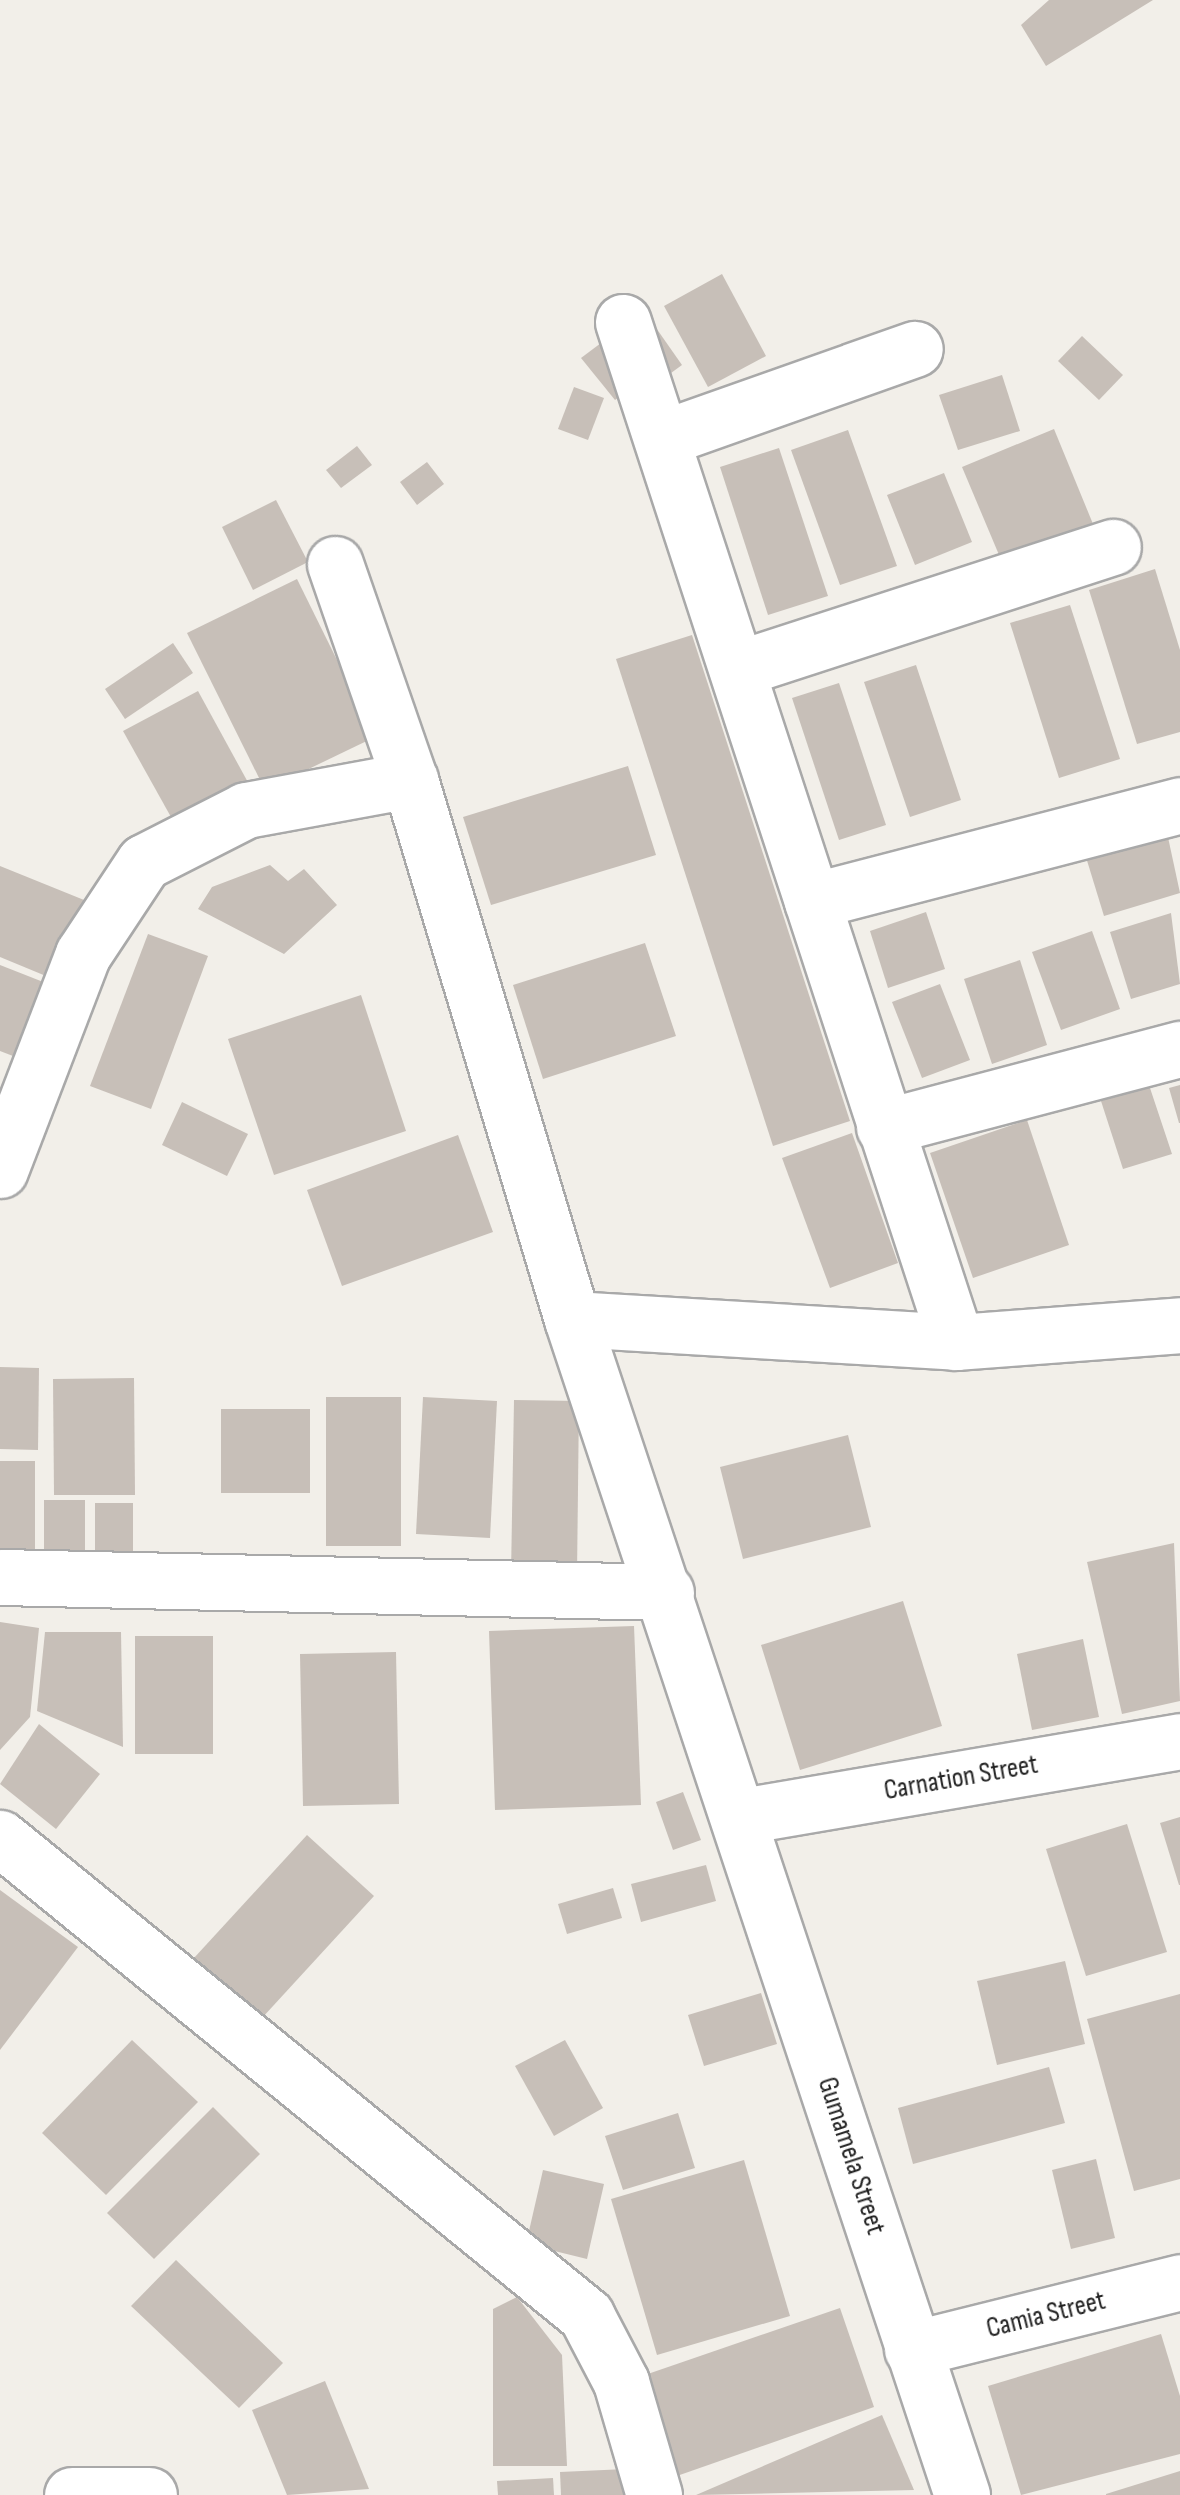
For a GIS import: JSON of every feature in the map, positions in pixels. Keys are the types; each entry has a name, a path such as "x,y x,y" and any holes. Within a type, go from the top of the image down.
{"street":[{"path":"623,322 740,668 956,1342"},
{"path":"663,438 915,349"},
{"path":"740,668 1113,546"},
{"name":"Gumamela Street","path":"335,564 410,780 572,1319 742,1816 962,2495"},
{"path":"0,1170 82,954 144,862 246,810 410,780"},
{"path":"812,901 1180,805"},
{"path":"884,1127 1180,1049"},
{"path":"572,1319 956,1342 1180,1325"},
{"path":"0,1577 666,1592"},
{"name":"Carnation Street","path":"742,1816 1180,1740"},
{"path":"0,1838 586,2315 621,2382 654,2495"},
{"name":"Camia Street","path":"912,2349 1180,2282"},
{"path":"72,2495 150,2495"}],"building":[{"path":"1049,0 1153,0 1046,66 1021,25"},
{"path":"722,274 766,356 708,387 664,306"},
{"path":"654,325 682,365 660,381 632,341"},
{"path":"1082,336 1123,375 1099,400 1058,361"},
{"path":"605,340 638,383 615,400 581,358"},
{"path":"1002,375 1020,431 958,450 939,395"},
{"path":"574,387 604,398 588,440 558,429"},
{"path":"1054,429 1093,524 1002,562 962,467"},
{"path":"848,430 897,566 840,585 791,450"},
{"path":"357,446 372,465 341,488 326,470"},
{"path":"779,448 828,596 768,615 720,467"},
{"path":"427,462 444,484 417,505 400,482"},
{"path":"944,473 972,542 915,565 887,495"},
{"path":"276,500 308,562 253,590 222,527"},
{"path":"1155,569 1180,650 1180,732 1137,744 1089,590"},
{"path":"297,579 375,737 265,790 187,633"},
{"path":"1070,605 1120,759 1059,778 1010,623"},
{"path":"692,635 850,1121 773,1146 616,659"},
{"path":"173,643 193,673 125,719 105,689"},
{"path":"916,665 961,800 910,817 864,682"},
{"path":"839,683 886,825 839,840 792,698"},
{"path":"198,691 250,786 176,826 123,731"},
{"path":"628,766 656,855 491,905 463,817"},
{"path":"1166,828 1180,893 1104,916 1085,854"},
{"path":"270,865 288,881 304,869 337,905 284,954 198,909 212,887"},
{"path":"0,866 89,902 58,981 0,957"},
{"path":"926,912 945,969 888,988 870,931"},
{"path":"1171,913 1180,984 1131,999 1110,932"},
{"path":"1092,931 1120,1009 1061,1030 1032,952"},
{"path":"148,934 208,956 151,1109 90,1086"},
{"path":"645,943 676,1036 543,1079 513,985"},
{"path":"1020,960 1047,1045 992,1064 964,979"},
{"path":"0,965 56,987 26,1061 0,1051"},
{"path":"940,984 970,1060 922,1078 892,1002"},
{"path":"361,995 406,1131 274,1175 228,1039"},
{"path":"1149,1085 1172,1154 1123,1169 1101,1101"},
{"path":"1180,1085 1180,1123 1179,1123 1169,1088"},
{"path":"182,1102 248,1134 227,1176 162,1145"},
{"path":"1027,1120 1069,1245 973,1278 930,1153"},
{"path":"852,1133 898,1263 830,1288 782,1158"},
{"path":"458,1135 493,1232 342,1286 307,1190"},
{"path":"0,1367 39,1368 38,1450 0,1449"},
{"path":"134,1378 135,1495 54,1495 53,1379"},
{"path":"326,1397 401,1397 401,1546 326,1546"},
{"path":"423,1397 497,1401 490,1538 416,1534"},
{"path":"514,1400 579,1401 577,1575 511,1574"},
{"path":"221,1409 310,1409 310,1493 221,1493"},
{"path":"848,1435 871,1527 743,1559 720,1467"},
{"path":"0,1461 35,1461 35,1562 0,1562"},
{"path":"44,1500 85,1500 85,1574 44,1574"},
{"path":"95,1503 133,1503 133,1568 95,1568"},
{"path":"1174,1543 1180,1701 1122,1714 1087,1562"},
{"path":"903,1601 942,1726 800,1770 761,1645"},
{"path":"0,1622 39,1628 30,1717 0,1750"},
{"path":"634,1626 641,1805 495,1810 489,1631"},
{"path":"45,1632 121,1632 123,1747 37,1711"},
{"path":"135,1636 213,1636 213,1754 135,1754"},
{"path":"1083,1639 1099,1717 1032,1730 1017,1654"},
{"path":"396,1652 399,1804 303,1806 300,1654"},
{"path":"39,1724 100,1774 56,1829 0,1784"},
{"path":"683,1792 701,1840 673,1850 656,1802"},
{"path":"1180,1817 1180,1885 1179,1885 1160,1823"},
{"path":"1127,1824 1167,1952 1086,1976 1046,1849"},
{"path":"307,1835 374,1896 262,2018 194,1958"},
{"path":"706,1865 716,1901 641,1922 631,1884"},
{"path":"613,1888 622,1918 567,1934 558,1904"},
{"path":"0,1890 78,1947 0,2050"},
{"path":"1065,1961 1085,2044 997,2065 977,1981"},
{"path":"761,1993 777,2044 704,2066 688,2015"},
{"path":"1180,1994 1180,2179 1134,2191 1087,2019"},
{"path":"132,2040 198,2102 106,2195 42,2133"},
{"path":"565,2040 603,2108 554,2136 515,2066"},
{"path":"1049,2067 1065,2123 913,2164 898,2108"},
{"path":"213,2107 260,2154 154,2259 107,2213"},
{"path":"678,2113 695,2168 623,2190 605,2136"},
{"path":"1096,2159 1115,2238 1071,2249 1052,2170"},
{"path":"744,2160 790,2316 657,2355 611,2199"},
{"path":"543,2170 604,2184 587,2259 526,2244"},
{"path":"176,2260 283,2363 239,2408 131,2306"},
{"path":"517,2297 562,2355 567,2466 493,2466 493,2309"},
{"path":"840,2308 874,2407 674,2477 639,2377"},
{"path":"1161,2334 1180,2396 1180,2454 1021,2495 988,2386"},
{"path":"325,2381 369,2489 287,2495 252,2410"},
{"path":"882,2415 914,2490 696,2495"},
{"path":"626,2469 627,2495 561,2495 560,2472"},
{"path":"1180,2471 1180,2495 1106,2495 1106,2494"},
{"path":"553,2478 554,2495 498,2495 497,2481"}]}
